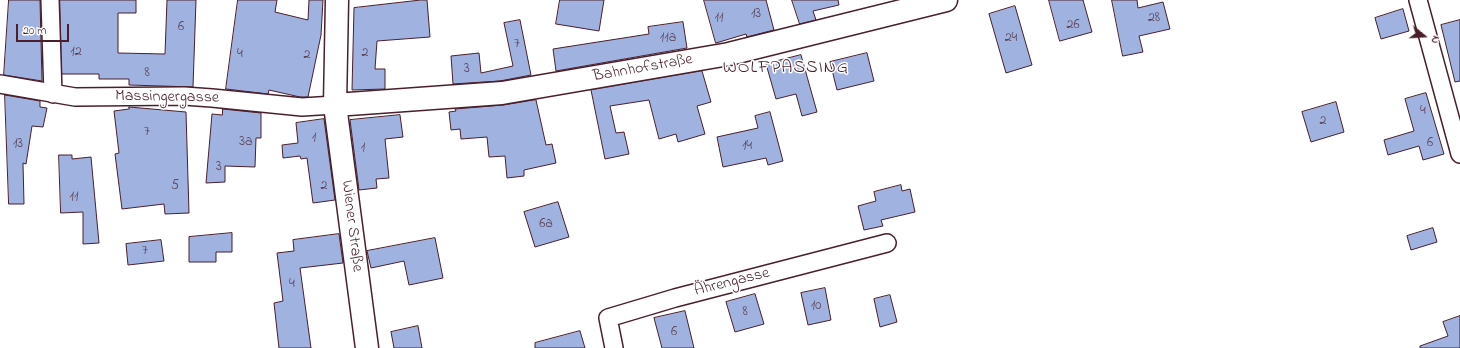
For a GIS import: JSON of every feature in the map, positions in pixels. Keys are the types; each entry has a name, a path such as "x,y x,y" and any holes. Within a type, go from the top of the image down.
{"street":[{"path":"50,0 53,94"},
{"name":"Wiener Straße","path":"337,0 336,105 367,348"},
{"name":"Bahnhofstraße","path":"336,105 502,93 721,56 946,0"},
{"path":"1418,0 1460,154"},
{"name":"Massingergasse","path":"0,84 75,97 184,96 302,107 336,105"},
{"name":"Ährengasse","path":"614,348 608,318 675,298 887,243"}],"building":[{"path":"9,0 40,0 42,81 4,75"},
{"path":"60,0 136,0 136,13 118,13 118,53 165,54 167,0 196,0 193,87 129,85 129,79 99,79 99,74 62,74"},
{"path":"238,0 277,0 275,12 308,20 309,0 323,0 321,35 308,97 300,97 269,90 268,94 226,89"},
{"path":"427,0 430,37 377,41 375,69 385,69 385,89 352,90 354,8"},
{"path":"560,0 604,0 599,31 556,24"},
{"path":"704,0 766,0 774,30 747,37 746,34 716,43"},
{"path":"792,0 838,0 839,5 813,11 816,20 800,24"},
{"path":"1049,0 1083,0 1092,32 1060,41"},
{"path":"1112,0 1137,0 1138,8 1163,2 1170,29 1139,36 1143,52 1123,56"},
{"path":"1015,6 1032,65 1006,73 989,14"},
{"path":"1403,9 1409,31 1381,39 1375,18"},
{"path":"520,20 531,75 500,81 453,84 451,56 479,53 481,73 513,66 504,23"},
{"path":"1460,20 1460,81 1455,82 1441,25"},
{"path":"683,22 687,48 556,71 553,49 649,34 648,27"},
{"path":"867,53 874,81 837,90 830,62"},
{"path":"801,55 817,112 802,116 796,94 776,99 766,64"},
{"path":"702,71 711,102 697,106 705,134 678,142 676,134 659,139 649,100 610,106 616,133 624,132 629,154 605,159 591,90"},
{"path":"1426,93 1444,154 1423,160 1419,146 1388,155 1384,140 1414,131 1405,99"},
{"path":"5,95 40,101 40,107 47,108 43,127 32,126 26,164 23,163 24,204 9,204"},
{"path":"536,100 546,145 552,144 556,163 524,170 524,176 507,178 505,156 489,157 487,137 461,139 460,129 451,130 449,112 456,111 455,109 503,105"},
{"path":"1336,102 1344,132 1311,142 1302,112"},
{"path":"129,107 186,112 189,213 165,214 164,204 122,209 115,154 119,153 114,111 129,109"},
{"path":"223,109 261,113 261,138 256,138 255,167 225,166 225,182 206,183 212,114 222,115"},
{"path":"770,112 783,161 768,165 766,158 723,167 717,137 758,128 755,116"},
{"path":"400,115 403,137 385,139 389,178 376,179 377,188 359,190 350,120"},
{"path":"324,119 335,200 313,203 307,158 301,159 300,156 283,158 282,145 298,143 296,123"},
{"path":"59,155 72,155 72,159 91,157 99,243 83,244 83,212 61,213"},
{"path":"901,185 902,191 910,189 915,212 881,220 883,226 864,230 858,206 876,201 874,192"},
{"path":"558,202 569,237 535,247 524,212"},
{"path":"1433,228 1437,242 1411,250 1407,236"},
{"path":"232,233 232,252 216,252 216,262 189,262 189,237"},
{"path":"339,234 343,263 300,268 311,348 279,348 274,303 283,301 277,253 294,251 293,240"},
{"path":"435,238 443,278 409,285 404,261 371,268 367,251"},
{"path":"161,240 164,261 128,265 126,244"},
{"path":"825,288 831,320 808,325 801,293"},
{"path":"755,294 764,324 735,332 726,302"},
{"path":"890,295 897,322 880,327 874,299"},
{"path":"685,311 694,348 662,348 654,318"},
{"path":"1460,316 1460,348 1420,348 1420,346 1448,336 1443,322"},
{"path":"418,326 422,348 394,348 391,332"},
{"path":"580,331 585,348 535,348 535,343"}],"district":[{"name":"WOLFPASSING","path":"786,69"}]}
